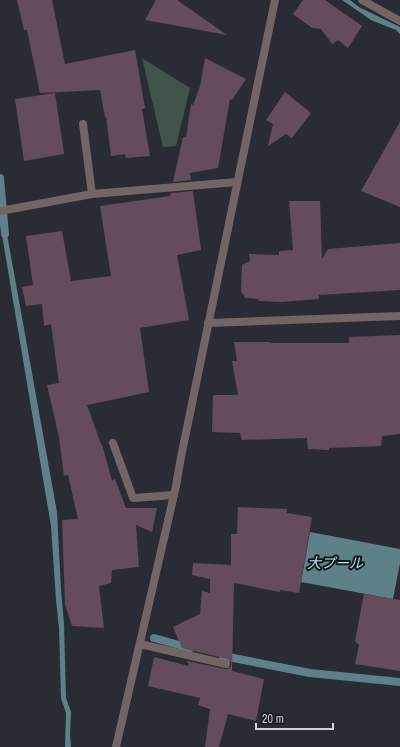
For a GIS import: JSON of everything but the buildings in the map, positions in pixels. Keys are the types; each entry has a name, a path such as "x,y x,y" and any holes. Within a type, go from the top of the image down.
{"street":[{"path":"116,747 174,495 275,0"},
{"path":"362,0 400,21"},
{"path":"83,124 92,194"},
{"path":"0,211 92,194 237,182"},
{"path":"208,323 400,316"},
{"path":"113,443 133,498 174,495"},
{"path":"140,644 226,664"}],"green space":[{"path":"142,58 190,88 176,146 163,147"}],"water":[{"path":"342,0 350,0 359,7 400,27 400,34 396,30 371,20"},
{"path":"0,223 5,223 57,512 64,624 66,698 71,712 71,747 65,747 66,713 61,698 59,628 51,526"},
{"name":"大プール","path":"310,532 400,549 400,563 393,599 301,582"}],"waterway":[{"path":"0,178 5,234"},
{"path":"154,638 190,648"},
{"path":"223,656 310,673 400,682"}]}
